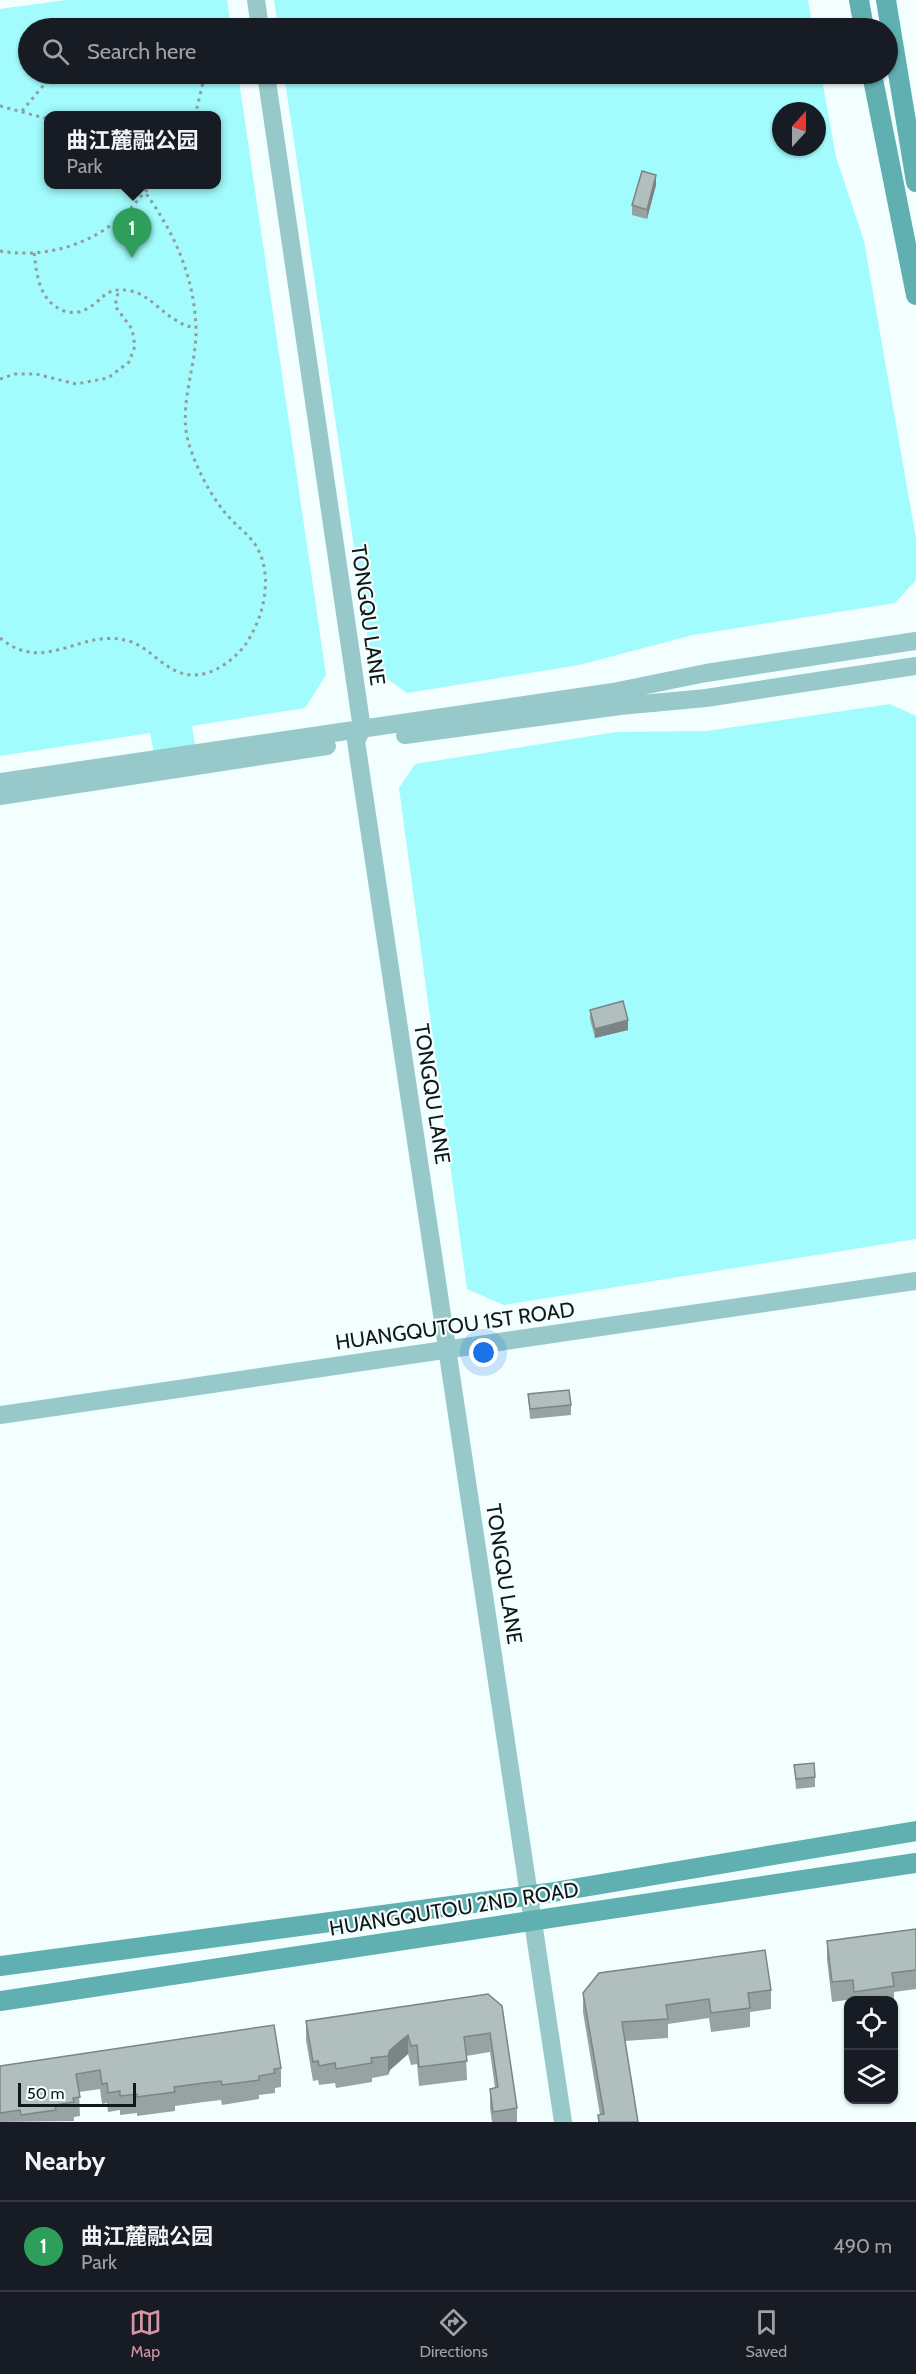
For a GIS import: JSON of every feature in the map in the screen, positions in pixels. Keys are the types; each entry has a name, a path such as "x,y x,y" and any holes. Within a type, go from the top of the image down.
{"main road":[{"path":"859,0 862,18"},
{"path":"886,0 889,18"},
{"path":"898,73 916,182"},
{"path":"874,84 916,295"},
{"name":"HUANGQUTOU 2ND ROAD","path":"0,1966 531,1895 916,1831"},
{"name":"HUANGQUTOU 2ND ROAD","path":"0,2001 916,1863"}],"street":[{"path":"256,0 259,18"},
{"name":"TONGQU LANE","path":"268,84 447,1350 535,1921 563,2122"},
{"path":"0,796 613,692 706,673 916,641"},
{"path":"0,782 359,735 706,698 916,666"},
{"name":"HUANGQUTOU 1ST ROAD","path":"0,1415 916,1281"}],"path":[{"path":"22,111 45,84"},
{"path":"196,111 203,84"},
{"path":"0,106 44,118"},
{"path":"0,251 34,252 66,248 88,240 117,220 147,189"},
{"path":"0,638 21,651 48,654 95,640 128,641 148,651 169,668 192,675 210,673 242,649 250,638 264,606 265,586 260,555 252,540 232,521 215,498 188,439 186,390 195,328 186,267 166,220 144,191"},
{"path":"34,252 38,281 45,297 53,306 67,312 82,312 105,293 119,289 135,292 148,298 166,316 195,328"},
{"path":"0,379 27,373 76,384 108,378 120,370 129,362 135,338 132,328 115,306 119,289"}],"shaded area":[{"path":"66,0 227,0 230,18 18,18 18,84 239,84 326,675 305,708 192,726 196,751 155,758 150,733 0,756 0,9"},
{"path":"274,0 808,0 811,18 277,18"},
{"path":"285,84 823,84 836,157 864,241 916,539 916,580 895,603 693,635 579,665 407,693 372,668"},
{"path":"890,704 916,716 916,1239 504,1305 467,1289 399,788 415,764 616,732 707,731"}],"building":[{"path":"642,171 656,175 647,210 632,205"},
{"path":"623,1001 628,1020 595,1029 590,1010"},
{"path":"569,1390 571,1405 530,1409 528,1394"},
{"path":"814,1763 815,1777 796,1779 794,1765"},
{"path":"916,1929 916,1970 892,1973 894,1986 854,1992 853,1980 832,1982 827,1941"},
{"path":"765,1950 771,1990 748,1993 750,2008 711,2013 709,1999 666,2005 668,2019 622,2022 638,2122 599,2122 598,2115 604,2114 583,1993 599,1973"},
{"path":"488,1994 502,2006 517,2108 493,2112 490,2089 498,2087 490,2033 464,2037 467,2061 419,2067 417,2045 411,2046 408,2035 390,2050 388,2056 371,2058 372,2063 336,2069 335,2063 319,2066 318,2061 313,2062 306,2021"},
{"path":"274,2025 281,2068 274,2069 275,2073 259,2076 259,2080 222,2085 221,2081 174,2087 175,2092 137,2097 137,2094 120,2096 120,2091 108,2093 107,2083 102,2084 100,2070 76,2074 80,2097 73,2098 74,2102 55,2105 56,2110 21,2115 20,2110 0,2113 0,2066"}],"place":[{"name":"曲江麓融公园","path":"132,258"}]}
